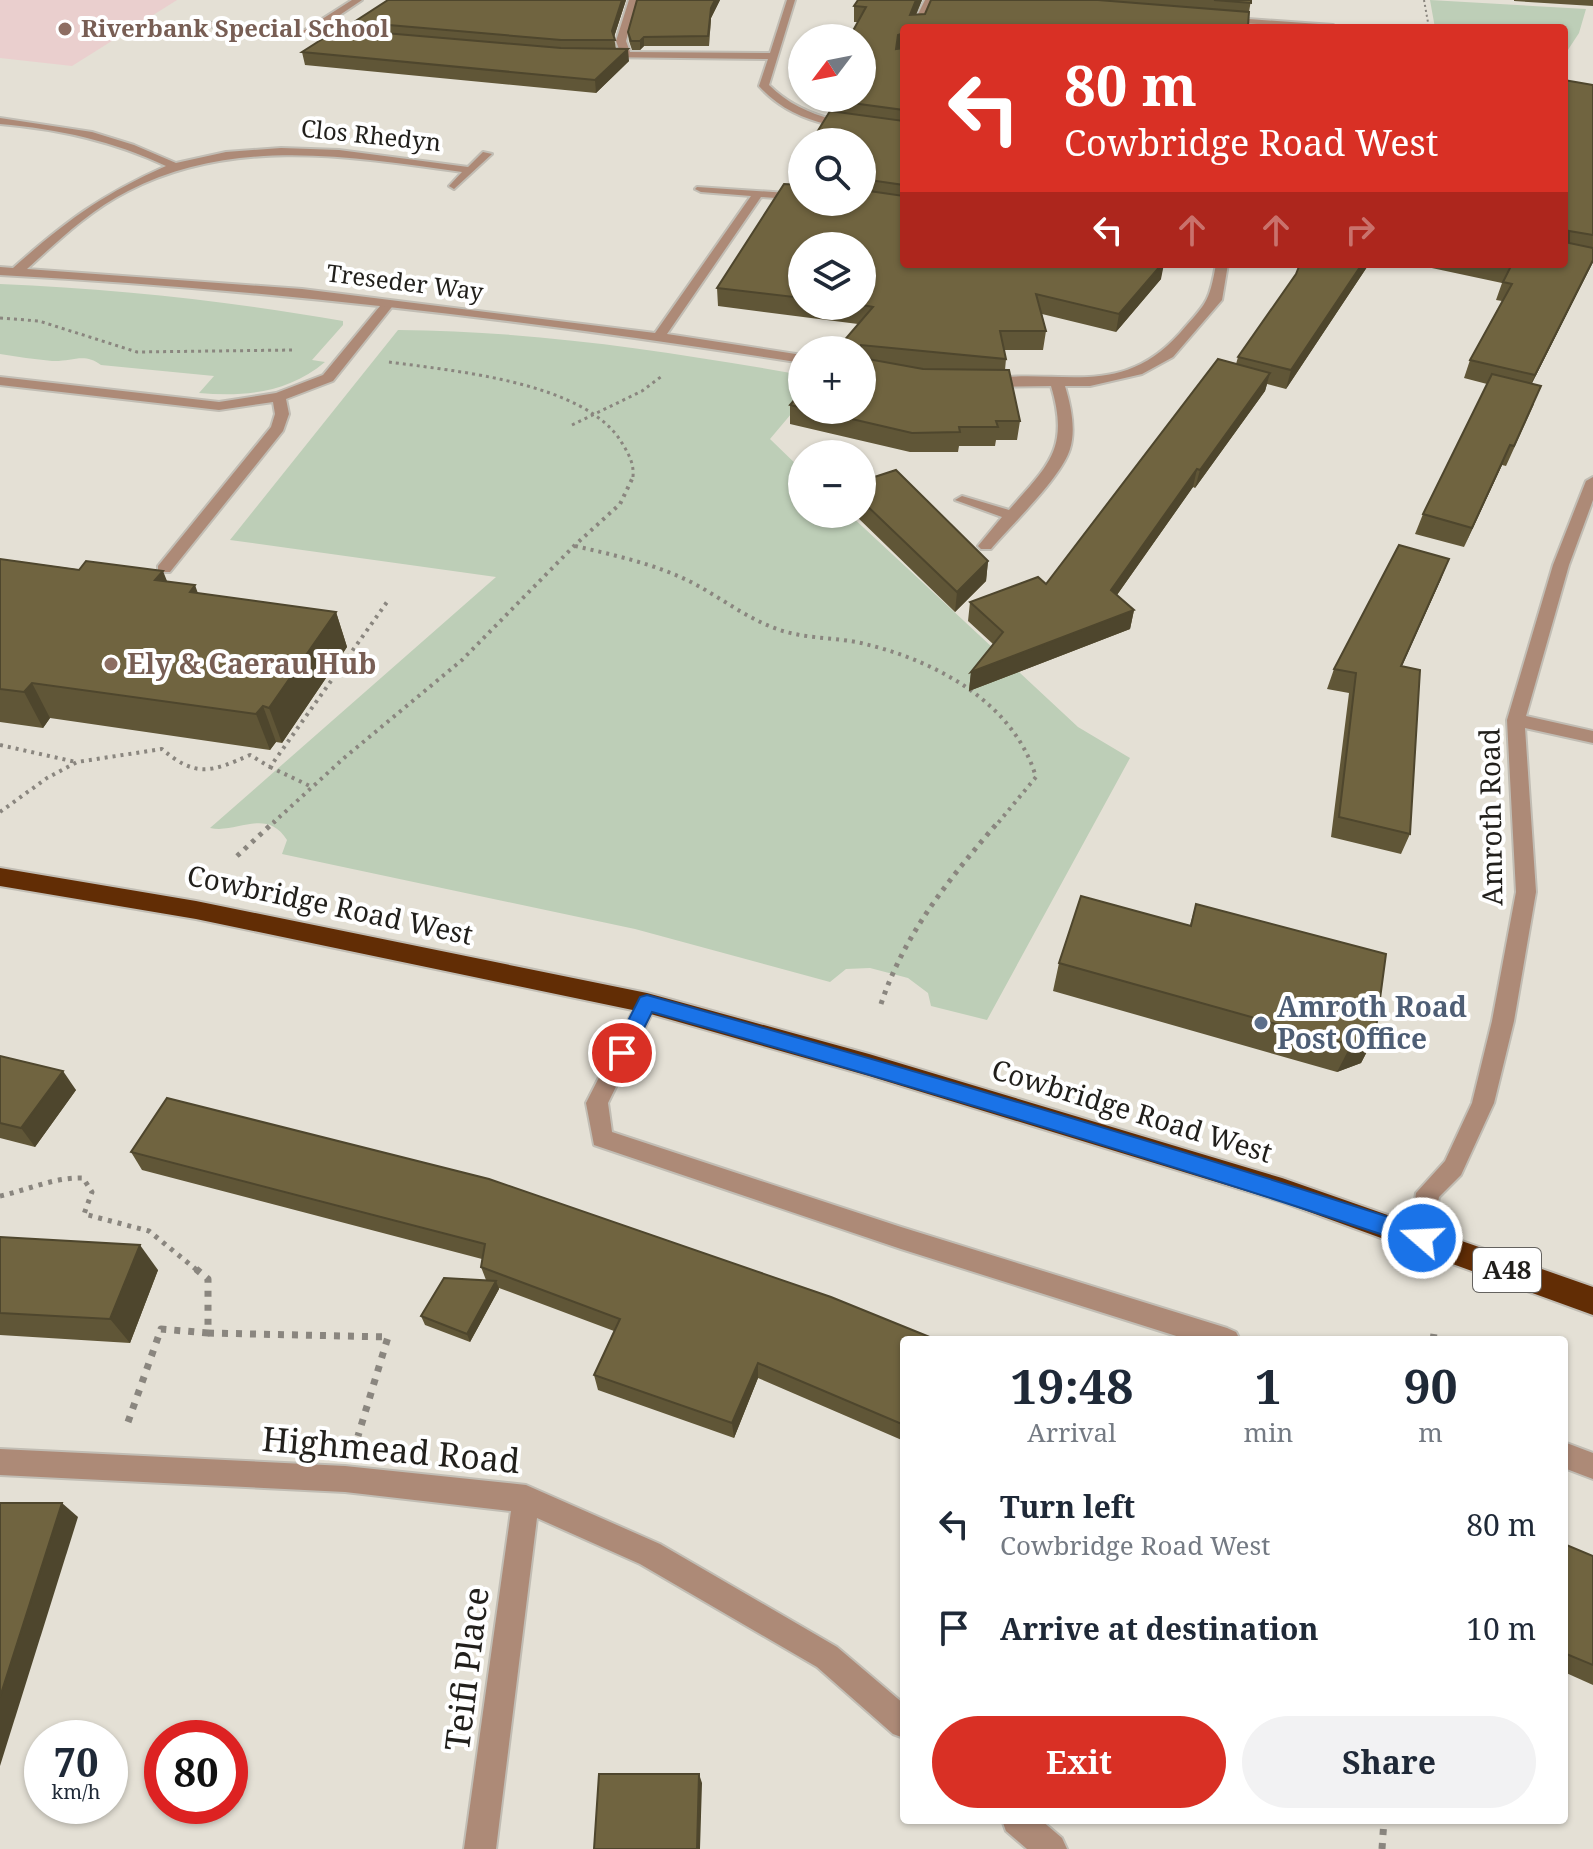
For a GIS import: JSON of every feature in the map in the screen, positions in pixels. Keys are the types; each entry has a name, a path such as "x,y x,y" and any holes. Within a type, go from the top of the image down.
{"highway":[{"name":"Cowbridge Road West","path":"0,877 196,910 647,1003 869,1065 1228,1174 1422,1238 1593,1301"}],"street":[{"path":"307,33 358,0"},
{"path":"626,55 621,41 633,0"},
{"path":"791,0 764,86 777,103 823,121 900,132"},
{"path":"918,24 929,0"},
{"path":"1207,19 1277,24"},
{"path":"200,25 369,39"},
{"path":"594,55 772,56"},
{"path":"0,121 54,125 90,133 136,147 172,165"},
{"name":"Clos Rhedyn","path":"16,272 56,235 86,213 143,176 172,165 226,154 284,149 336,151 469,170"},
{"name":"Clos Rhedyn","path":"454,186 487,154"},
{"path":"701,189 788,196"},
{"path":"659,336 758,193"},
{"path":"968,383 1090,382 1137,371 1168,354 1216,300 1221,268"},
{"name":"Treseder Way","path":"0,271 216,285 389,303 659,336 788,357"},
{"path":"0,381 219,406 279,397 328,378 389,303"},
{"path":"986,546 1061,454 1065,431 1063,402 1057,383"},
{"path":"164,569 278,428 282,414 279,397"},
{"name":"Amroth Road","path":"1422,1238 1428,1193 1453,1168 1483,1103 1503,1021 1524,914 1516,720 1561,565 1593,481"},
{"path":"962,500 1011,515"},
{"path":"1516,720 1593,737"},
{"path":"647,1003 597,1103 602,1138 901,1238 1214,1336"},
{"path":"1568,1457 1593,1466"},
{"name":"Highmead Road","path":"0,1462 345,1479 526,1499 650,1554 827,1657 900,1720"},
{"name":"Teifi Place","path":"480,1849 526,1499"},
{"path":"1022,1824 1051,1849"}],"path":[{"path":"1424,0 1428,24"},
{"path":"0,318 39,321 137,352 295,351"},
{"path":"572,425 599,415 659,379 695,342"},
{"path":"237,856 312,787 450,671 620,504 634,475 633,461 613,427 599,415 568,399 511,381 377,360"},
{"path":"574,546 612,555 688,581 772,628 800,636 861,643 928,665 963,684 992,706 1020,739 1034,763 1036,777 918,919 888,977 881,1004"},
{"path":"270,767 387,602"},
{"path":"0,745 77,762"},
{"path":"0,812 47,778 77,762 162,749 183,768 214,771 250,755 312,787"},
{"path":"0,1196 36,1188 61,1177 83,1178 92,1192 84,1214 149,1231 208,1279 208,1333"},
{"path":"1434,1336 1435,1327"},
{"path":"112,1468 161,1329 388,1337 345,1479"},
{"path":"1382,1849 1384,1824"}],"shaded area":[{"name":"Riverbank Special School","path":"0,0 177,0 72,66 0,58"}],"green space":[{"path":"1430,0 1586,9 1579,33 1568,50 1568,24 1434,24"},
{"path":"0,284 215,302 343,321 343,325 312,360 325,362 296,380 265,391 199,393 214,376 101,365 83,358 52,361 0,354"},
{"path":"398,330 550,338 788,373 788,418 770,439 788,456 788,528 864,528 1078,727 1130,758 987,1020 931,1006 928,993 908,978 870,968 846,969 830,982 635,929 282,854 287,840 270,825 261,823 210,828 496,577 230,540"}],"building":[{"path":"388,0 622,0 612,31 615,40 561,40 354,22"},
{"path":"637,0 715,0 708,36 644,37 640,41 631,41 628,32"},
{"path":"858,0 916,0 910,15 925,14 931,0 1098,0 1249,12 1248,24 900,24 896,49 900,48 900,109 876,106 876,24 857,24 866,7 854,6"},
{"path":"1214,0 1251,0 1251,3"},
{"path":"338,29 561,48 628,49 595,80 302,52"},
{"path":"1568,81 1593,85 1593,235 1569,231 1569,243 1593,248 1593,260 1535,375 1470,360 1512,284 1503,282 1510,268 1568,268"},
{"path":"829,112 900,120 900,184 876,181 876,128 820,128"},
{"path":"784,184 788,184 788,216 876,216 876,192 900,195 900,268 1159,268 1119,314 1036,294 1046,331 1000,331 1006,359 876,346 876,336 848,336 862,320 876,320 876,232 788,232 788,296 717,288"},
{"path":"1298,268 1359,268 1291,370 1238,357"},
{"path":"1218,359 1270,373 1111,590 1134,610 971,672 1003,632 970,602 1038,577 1046,584"},
{"path":"876,361 923,369 1009,370 1020,421 996,421 998,427 959,427 960,432 912,433 873,424 876,424"},
{"path":"1492,374 1541,386 1514,446 1510,445 1472,528 1423,514"},
{"path":"896,470 988,561 957,592 876,514 876,476"},
{"path":"1399,545 1449,559 1401,666 1420,670 1410,834 1339,817 1356,673 1334,669"},
{"path":"0,559 79,570 86,561 163,571 155,580 195,585 190,592 336,612 269,708 263,706 256,714 32,683 24,692 0,689"},
{"path":"1081,896 1191,926 1196,904 1386,954 1375,1036 1351,1045 1059,963"},
{"path":"0,1056 63,1071 21,1128 0,1123"},
{"path":"167,1098 489,1179 831,1297 927,1336 900,1336 900,1423 758,1363 732,1423 594,1375 620,1319 481,1267 485,1244 131,1152"},
{"path":"0,1237 140,1245 110,1319 0,1313"},
{"path":"444,1278 496,1281 467,1334 421,1316"},
{"path":"0,1503 62,1503 0,1697"},
{"path":"1568,1546 1593,1556 1593,1665 1568,1655"},
{"path":"599,1774 699,1774 697,1849 594,1849"}],"place":[{"name":"Riverbank Special School","path":"65,29"},
{"name":"Ely & Caerau Hub","path":"111,664"},
{"name":"Amroth Road Post Office","path":"1261,1023"}],"route":[{"path":"622,1053 647,1003 869,1065 1328,1205 1422,1238"}]}
